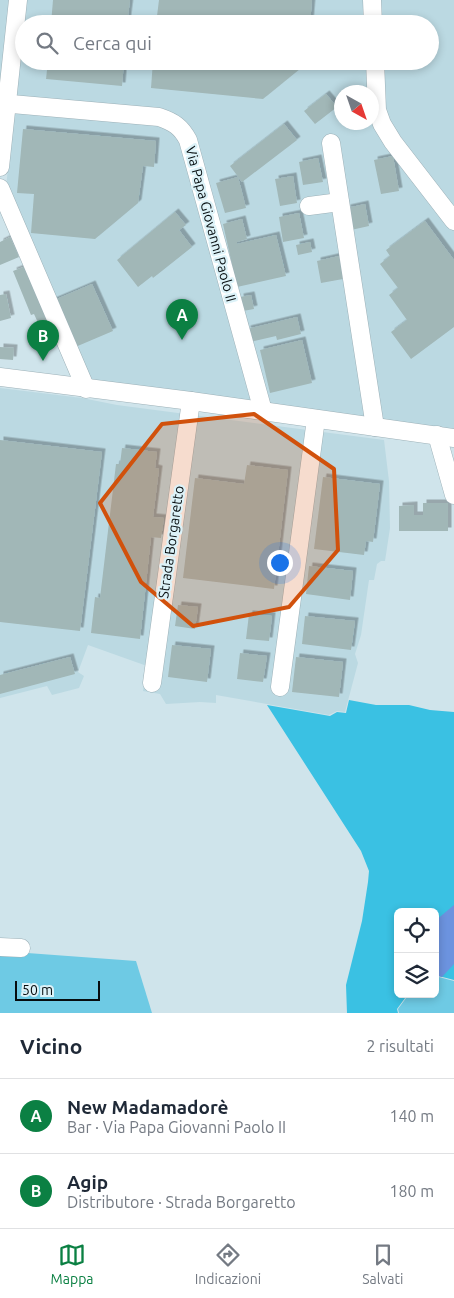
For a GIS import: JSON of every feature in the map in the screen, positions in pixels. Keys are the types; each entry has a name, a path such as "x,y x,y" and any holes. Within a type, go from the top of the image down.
{"street":[{"path":"16,15 18,0"},
{"path":"372,0 373,15"},
{"path":"0,168 4,103 15,22"},
{"path":"376,70 378,110 382,124 393,142 454,221"},
{"name":"Via Papa Giovanni Paolo II","path":"4,103 159,117 177,124 188,140 263,412"},
{"path":"331,142 375,427"},
{"path":"0,188 86,389"},
{"path":"308,206 340,202"},
{"path":"0,378 191,401 454,438"},
{"name":"Strada Borgaretto","path":"152,684 191,401"},
{"path":"280,688 316,419"},
{"path":"436,435 454,495"},
{"path":"0,947 20,948"}],"highlighted area":[{"path":"254,414 334,469 338,550 289,607 193,626 141,582 100,503 162,424"}],"shaded area":[{"path":"0,0 368,0 368,15 15,15 15,70 369,70 370,85 334,85 334,130 379,130 379,126 386,142 454,231 454,431 86,383 6,189 13,112 0,111"},
{"path":"378,0 454,0 454,214 398,140 382,106 381,70 439,70 439,15 379,15"},
{"path":"0,388 384,440 389,481 390,528 385,561 377,564 374,580 369,580 361,635 355,654 358,663 345,712 337,711 329,715 216,695 216,703 166,704 160,694 143,691 147,666 88,645 78,672 84,676 79,688 52,695 47,686 0,698"},
{"path":"349,700 376,705 409,705 430,710 454,712 454,980 439,976 439,908 394,908 394,998 405,998 397,1009 398,1013 347,1013 346,985 362,921 369,871 361,851 267,705 330,716 337,712 346,713"},
{"path":"454,905 454,964 442,977 439,976 439,918"},
{"path":"0,951 136,961 152,1013 0,1013"},
{"path":"439,977 454,981 454,1013 399,1013 398,1009 406,998 439,998"}],"building":[{"path":"53,0 130,0 128,15 52,15"},
{"path":"159,0 312,0 311,15 157,15"},
{"path":"47,70 123,70 122,86 46,79"},
{"path":"152,70 299,70 263,99 151,88"},
{"path":"326,94 334,103 334,109 315,124 304,111"},
{"path":"284,124 297,140 242,182 230,166"},
{"path":"23,129 156,141 154,167 143,166 138,203 95,239 31,233 34,194 17,193"},
{"path":"393,156 399,191 381,194 374,160"},
{"path":"318,158 323,182 303,185 299,162"},
{"path":"293,176 297,203 280,206 275,179"},
{"path":"238,177 246,208 225,213 216,183"},
{"path":"365,204 369,226 351,230 347,208"},
{"path":"175,212 186,225 179,230 192,247 153,278 152,276 138,287 117,260"},
{"path":"299,213 304,238 283,242 279,217"},
{"path":"242,219 247,239 237,242 237,244 276,235 286,276 237,287 223,224"},
{"path":"425,221 454,260 454,327 411,359 391,332 407,320 389,295 398,288 380,264 390,256 386,250"},
{"path":"10,237 19,257 0,265 0,242"},
{"path":"310,242 312,252 298,255 296,245"},
{"path":"339,256 343,279 321,283 317,261"},
{"path":"26,266 50,323 40,327 34,314 31,315 13,271"},
{"path":"92,284 113,331 73,348 52,301"},
{"path":"6,294 11,318 0,321 0,295"},
{"path":"251,295 254,309 243,311 240,297"},
{"path":"297,317 301,334 277,340 276,336 250,342 247,329"},
{"path":"302,340 312,383 270,393 260,350"},
{"path":"0,347 14,348 13,360 0,359"},
{"path":"0,440 102,452 80,631 0,622"},
{"path":"122,448 157,452 155,468 159,469 153,517 164,518 161,538 151,537 140,639 91,633 95,597 100,598 116,464 120,464"},
{"path":"247,465 288,470 274,589 183,578 195,478 244,484"},
{"path":"323,477 380,484 373,542 366,541 364,555 314,549"},
{"path":"423,503 448,503 448,531 399,531 399,506 414,505 414,515 423,515"},
{"path":"309,566 353,571 350,600 306,594"},
{"path":"178,605 198,607 195,629 175,626"},
{"path":"249,614 272,616 269,641 246,639"},
{"path":"305,616 355,621 351,650 302,644"},
{"path":"172,645 211,649 207,682 168,677"},
{"path":"240,653 267,656 263,682 237,679"},
{"path":"70,657 75,674 0,694 0,675"},
{"path":"296,657 343,662 339,697 292,692"}],"place":[{"name":"New Madamadorè","path":"182,340"},
{"name":"Agip","path":"43,361"}]}
